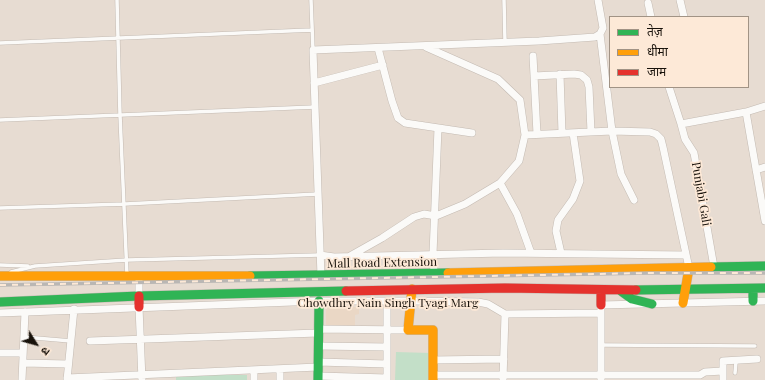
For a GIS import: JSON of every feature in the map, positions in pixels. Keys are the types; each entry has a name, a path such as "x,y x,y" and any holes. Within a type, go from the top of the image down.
{"main road":[{"name":"Mall Road Extension","path":"0,276 321,276 765,266"},
{"path":"682,303 689,268"},
{"path":"0,302 139,296 412,289 505,288 621,291 765,288"},
{"path":"753,288 753,301"},
{"path":"412,289 413,301 408,330 433,330 433,378"},
{"path":"601,291 601,309"},
{"path":"621,291 632,300 652,304"},
{"path":"139,296 140,307"},
{"path":"318,371 319,301"}],"street":[{"path":"321,276 313,50 595,37 600,34 603,28 598,0"},
{"path":"680,0 684,16"},
{"path":"648,3 651,16"},
{"path":"600,34 612,131 621,174 634,200"},
{"path":"350,256 382,238 414,217 424,214 436,216 453,210 500,183 519,161 525,135 523,114 520,100 511,89 498,79 424,46"},
{"path":"378,48 398,118 405,123 472,133"},
{"path":"533,56 537,134"},
{"path":"314,83 382,65"},
{"path":"534,76 560,74 581,75 587,80 589,87 591,132"},
{"path":"560,74 562,133"},
{"name":"Punjabi Gali","path":"669,88 685,139 694,153 714,267"},
{"path":"681,124 746,112 765,106"},
{"path":"746,112 756,170 762,190 765,221"},
{"path":"434,273 438,128"},
{"path":"525,135 612,131 650,132 656,134 661,139 689,268"},
{"path":"561,253 556,231 558,220 574,199 580,181 573,133"},
{"path":"756,170 765,167"},
{"path":"500,183 518,214 531,253"},
{"path":"320,255 350,256 561,253 686,255"},
{"path":"139,276 139,296"},
{"name":"Chowdhry Nain Singh Tyagi Marg","path":"0,313 74,309 319,301 413,301 478,302 488,304 505,314"},
{"path":"503,377 505,314 601,309 652,304 765,301"},
{"path":"74,309 67,379 174,376 280,368 387,379 387,302"},
{"path":"140,307 142,377"},
{"path":"601,309 601,377"},
{"path":"22,380 26,312"},
{"path":"90,341 141,340 318,331 408,330"},
{"path":"318,346 387,347"},
{"path":"0,354 23,353"},
{"path":"434,360 504,359"},
{"path":"723,380 721,361 736,362 742,359 757,360"},
{"path":"23,364 68,364"},
{"path":"318,371 387,364"},
{"path":"280,368 280,380"},
{"path":"254,370 254,380"},
{"path":"433,378 700,375 706,372 723,371"}],"lane":[{"path":"118,0 120,114 127,277"},
{"path":"311,0 313,50"},
{"path":"504,0 505,42"},
{"path":"0,43 312,30"},
{"path":"0,120 315,107"},
{"path":"0,208 125,204 318,194"},
{"path":"0,265 35,266 127,260 320,255"},
{"path":"0,276 35,266"},
{"path":"24,337 70,341"},
{"path":"600,345 755,346"},
{"path":"735,373 736,362"}],"shaded area":[{"path":"326,307 359,307 359,314 355,315 355,327 326,327"}],"green space":[{"path":"396,352 430,353 430,380 395,380"},
{"path":"176,375 247,375 247,380 176,380"}],"railway":[{"path":"0,285 650,273 765,273"}],"traffic: fast":[{"path":"711,267 765,266"},
{"path":"250,276 448,273"},
{"path":"636,290 765,288"},
{"path":"753,289 753,301"},
{"path":"0,302 139,296 346,291"},
{"path":"621,291 632,299 652,304"},
{"path":"318,380 319,301"}],"traffic: slow":[{"path":"448,273 711,267"},
{"path":"683,303 689,268"},
{"path":"0,276 250,276"},
{"path":"412,289 408,330 433,330 433,380"}],"traffic: jam":[{"path":"346,291 505,288 636,290"},
{"path":"601,291 601,305"},
{"path":"139,296 139,307"}]}
